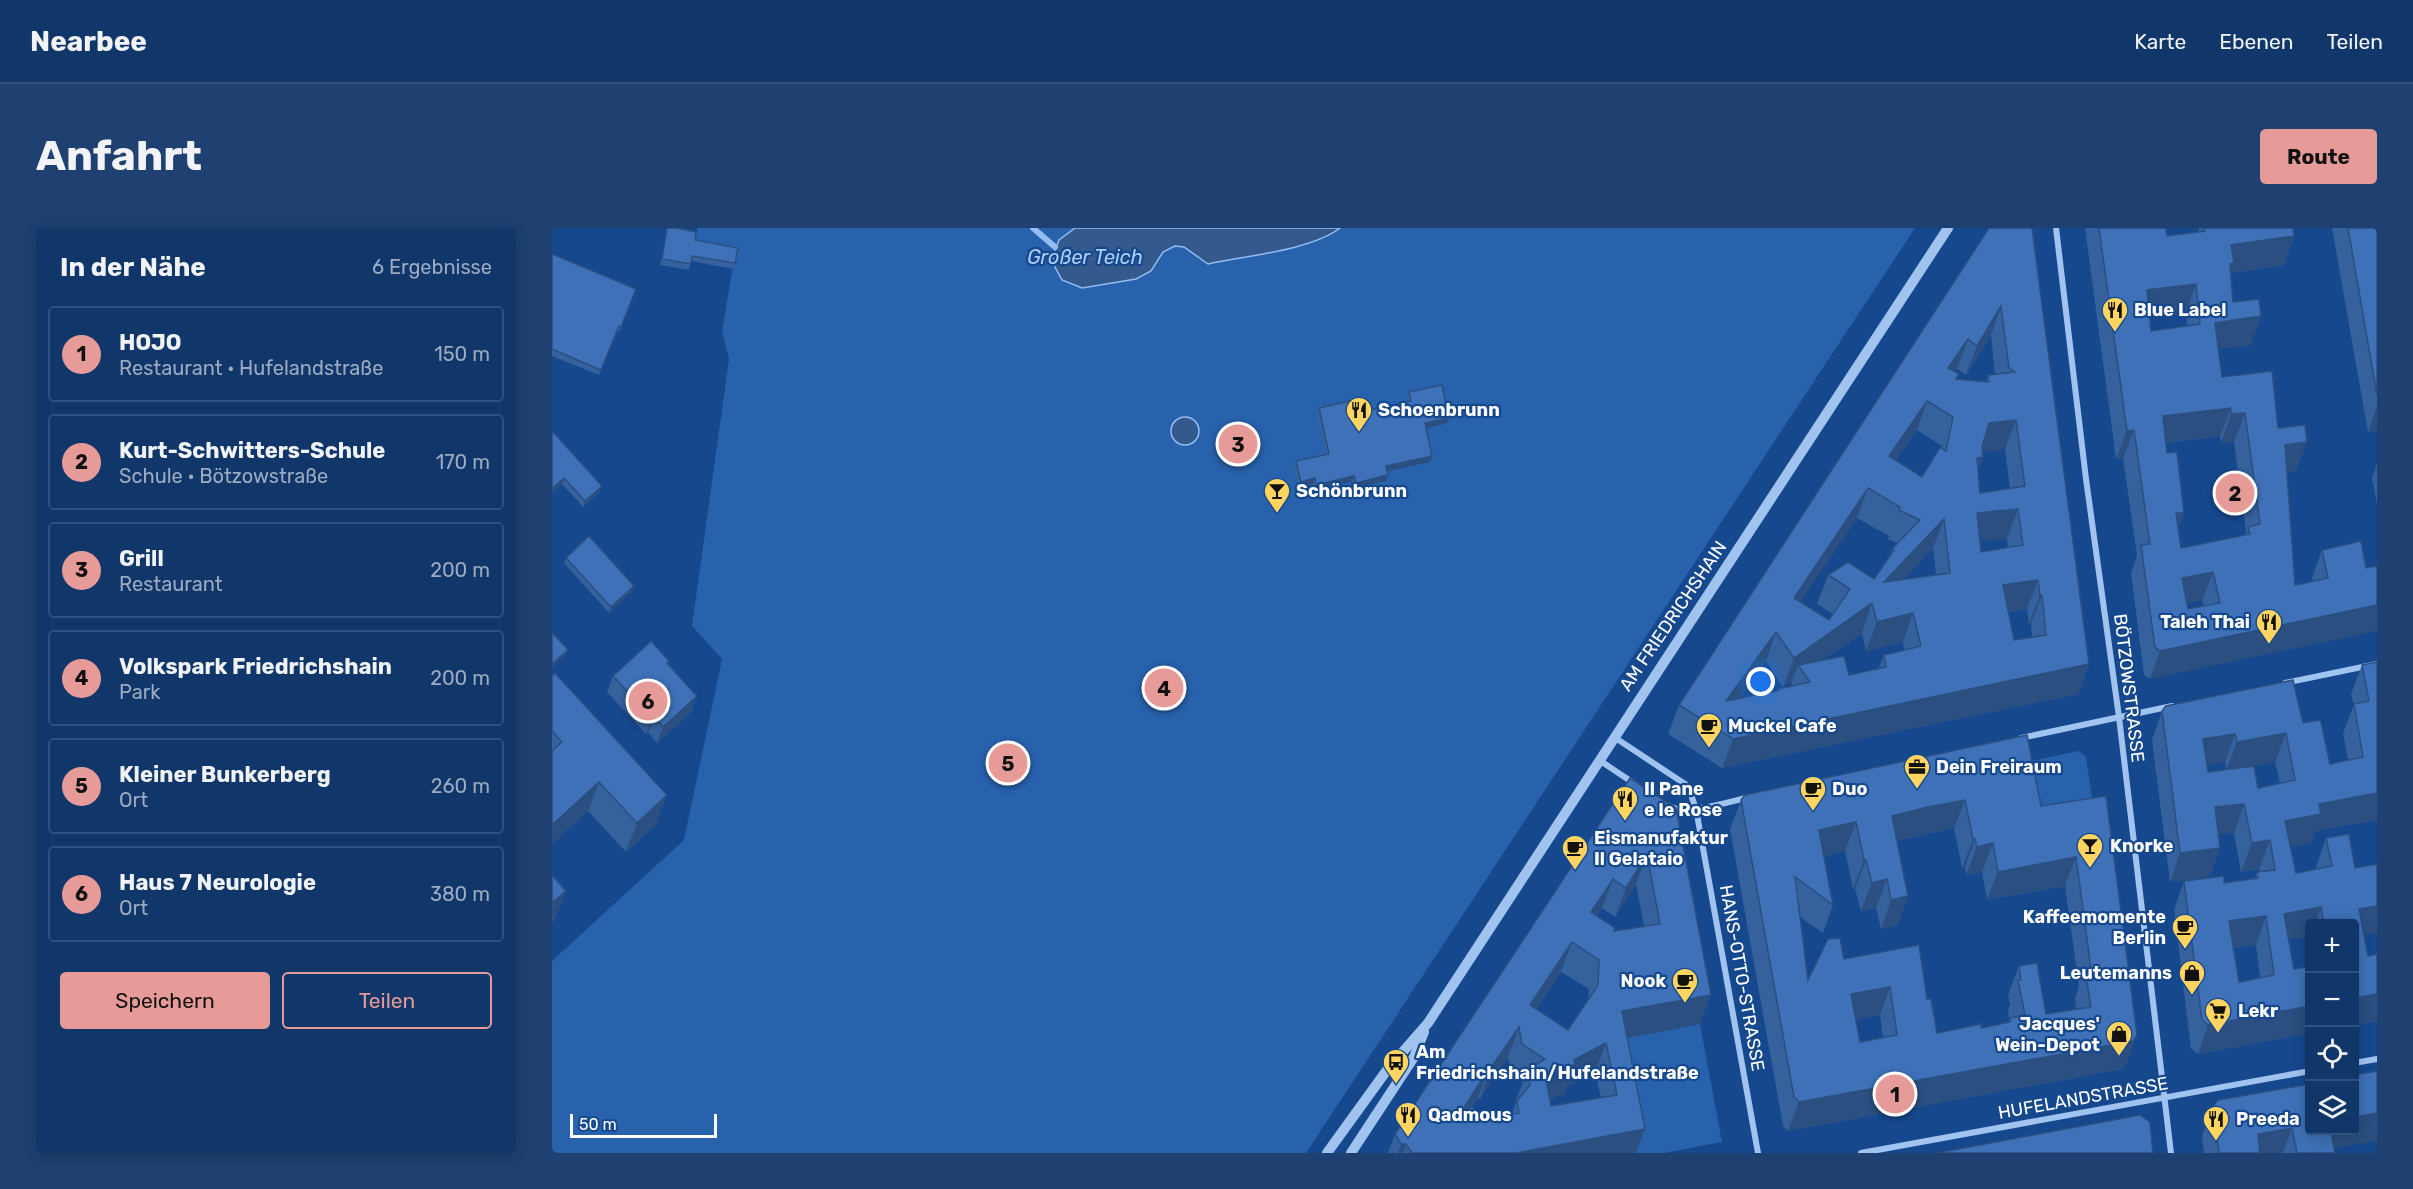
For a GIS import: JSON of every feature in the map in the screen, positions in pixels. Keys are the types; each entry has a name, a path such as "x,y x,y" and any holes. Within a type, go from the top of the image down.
{"street":[{"name":"AM FRIEDRICHSHAIN","path":"1327,1153 1386,1070 1428,1023 1948,228"},
{"name":"BÖTZOWSTRASSE","path":"2056,228 2086,479 2119,717 2171,1153"},
{"path":"2272,685 2377,664"},
{"path":"2016,739 2180,704"},
{"name":"HANS-OTTO-STRASSE","path":"1613,737 1688,786 1696,808 1758,1153"},
{"path":"1599,759 1646,791"},
{"path":"1664,803 1673,808 1696,808 1755,796"},
{"name":"AM FRIEDRICHSHAIN","path":"1351,1153 1414,1057 1428,1023"},
{"path":"2359,1062 2377,1059"},
{"name":"HUFELANDSTRASSE","path":"1861,1153 2305,1072"}],"shaded area":[{"path":"698,228 1915,228 1306,1153 552,1153 552,961 684,840 722,659 692,626 729,359 722,331 735,254 693,246"},
{"path":"2079,751 2086,757 2096,825 2030,834 2017,764"},
{"path":"1700,1024 1722,1142 1664,1153 1633,1153 1611,1041"}],"water":[{"name":"Großer Teich","path":"1075,228 1340,228 1328,236 1296,247 1208,264 1184,247 1175,246 1163,252 1151,271 1136,279 1082,288 1062,280 1055,267 1053,256 1059,240"},
{"path":"1185,417 1195,421 1199,431 1195,441 1185,445 1175,441 1171,431 1175,421"}],"building":[{"path":"667,228 696,232 695,240 738,248 735,263 692,256 691,264 662,259"},
{"path":"1989,228 2032,228 2089,664 1733,739 1679,705","holes":["2001,306 2009,368 2015,372 1988,375 1989,382 1956,379 1959,374 1948,368 1968,339 1977,346","1927,401 1953,417 1946,451 1940,447 1922,477 1889,456","2016,420 2025,486 1980,493 1977,458 1983,457 1982,447 1989,423","1868,488 1900,507 1899,510 1920,520 1892,549 1894,550 1874,579 1848,562 1828,575 1850,589 1829,620 1794,598","2018,509 2023,545 1981,552 1977,513","1944,519 1950,573 1884,582","2038,580 2046,635 2014,640 2003,585","1872,603 1877,622 1913,613 1921,646 1884,655 1886,667 1849,675 1844,656 1798,665 1810,682 1726,701 1776,632 1794,658"]},
{"path":"2099,228 2166,228 2167,236 2205,231 2204,228 2293,228 2294,236 2231,245 2234,263 2230,264 2233,302 2259,299 2261,316 2215,323 2222,377 2272,371 2278,428 2305,425 2307,442 2285,445 2295,585 2328,578 2322,550 2361,541 2366,568 2377,566 2377,605 2160,651 2155,647 2141,545 2150,544 2134,430 2127,431","holes":["2196,284 2200,324 2151,331 2147,290","2231,408 2231,414 2245,413 2260,524 2248,527 2250,534 2181,548 2176,513 2184,513 2177,452 2167,453 2163,416","2213,572 2220,603 2188,609 2182,578"]},
{"path":"2348,228 2377,228 2377,395"},
{"path":"552,254 636,289 601,370 552,349"},
{"path":"1442,385 1449,418 1425,423 1432,456 1386,466 1388,475 1356,483 1354,476 1316,485 1315,478 1301,482 1296,461 1329,454 1319,408 1350,401 1353,414 1411,401 1409,392"},
{"path":"1245,427 1249,446 1235,449 1231,430"},
{"path":"552,431 602,486 585,501 564,478 552,489"},
{"path":"589,536 634,586 611,607 566,558"},
{"path":"552,632 568,650 552,664"},
{"path":"651,641 669,661 667,663 697,696 663,727 613,676"},
{"path":"2377,662 2377,793 2319,804 2321,814 2285,821 2296,873 2332,866 2326,838 2349,834 2355,868 2377,864 2377,906 2359,909 2368,956 2377,954 2377,994 2359,997 2359,919 2323,919 2321,907 2284,914 2294,969 2305,967 2305,1007 2208,1025 2202,1020 2184,881 2224,876 2224,883 2258,878 2257,872 2275,870 2270,840 2252,843 2244,804 2215,807 2220,848 2180,853 2162,711 2166,706 2293,680 2303,723 2319,720 2321,722 2330,764 2363,757 2354,704 2369,701 2362,665","holes":["2286,733 2295,780 2258,788 2254,766 2208,772 2203,739 2235,734 2237,742","2266,916 2274,975 2239,982 2229,921"]},
{"path":"555,673 667,795 637,823 599,782 552,825 552,751 562,742 552,731 552,676"},
{"path":"2027,735 2041,806 2106,796 2137,1035 2133,1041 1799,1102 1794,1097 1741,800 1745,795","holes":["1965,800 1973,839 1977,847 1993,843 1998,872 2076,857 2091,969 2085,970 2091,1007 2046,1014 2037,963 2019,966 2021,980 2018,980 2025,1015 2010,1018 2010,1022 1981,1028 1981,1024 1937,1033 1931,999 1927,999 1919,945 1844,959 1840,938 1828,939 1808,980 1795,877 1833,905 1819,830 1856,822 1864,860 1866,860 1872,883 1887,879 1891,900 1908,896 1892,816","1890,987 1897,1035 1860,1042 1851,994"]},
{"path":"1630,778 1676,808 1711,995 1622,1011 1645,1129 1516,1153 1412,1153 1406,1144 1401,1144 1395,1134","holes":["1647,854 1660,924 1614,931 1615,928 1591,912 1613,879 1626,888","1572,942 1599,960 1598,985 1568,1030 1530,1005","1519,1027 1522,1044 1545,1059 1527,1070 1530,1085 1517,1101 1519,1113 1486,1120 1485,1114 1471,1107 1460,1114","1606,1043 1617,1095 1551,1106 1546,1080 1567,1066 1575,1065 1574,1060"]},
{"path":"552,875 566,891 552,903"},
{"path":"2377,1071 2377,1113 2359,1116 2359,1074"},
{"path":"2305,1085 2305,1135 2332,1135 2335,1153 2297,1153 2292,1128 2258,1134 2260,1153 2219,1153 2213,1106 2218,1100"},
{"path":"2140,1115 2150,1122 2153,1153 1937,1153"}],"waterway":[{"path":"1033,228 1055,247"}],"place":[{"name":"Blue Label","path":"2115,333"},
{"name":"Schoenbrunn","path":"1359,433"},
{"name":"Grill","path":"1238,444"},
{"name":"Kurt-Schwitters-Schule","path":"2235,493"},
{"name":"Schönbrunn","path":"1277,514"},
{"name":"Taleh Thai","path":"2269,645"},
{"name":"Volkspark Friedrichshain","path":"1164,688"},
{"name":"Haus 7 Neurologie","path":"648,701"},
{"name":"Muckel Cafe","path":"1709,749"},
{"name":"Kleiner Bunkerberg","path":"1008,763"},
{"name":"Dein Freiraum","path":"1917,790"},
{"name":"Duo","path":"1813,812"},
{"name":"Il Pane e le Rose","path":"1625,822"},
{"name":"Knorke","path":"2090,869"},
{"name":"Eismanufaktur Il Gelataio","path":"1575,871"},
{"name":"Kaffeemomente Berlin","path":"2185,950"},
{"name":"Leutemanns","path":"2192,996"},
{"name":"Nook","path":"1685,1004"},
{"name":"Lekr","path":"2218,1034"},
{"name":"Jacques' Wein-Depot","path":"2119,1057"},
{"name":"Am Friedrichshain/Hufelandstraße","path":"1396,1085"},
{"name":"HOJO","path":"1895,1094"},
{"name":"Qadmous","path":"1408,1138"},
{"name":"Preeda","path":"2216,1142"}]}
